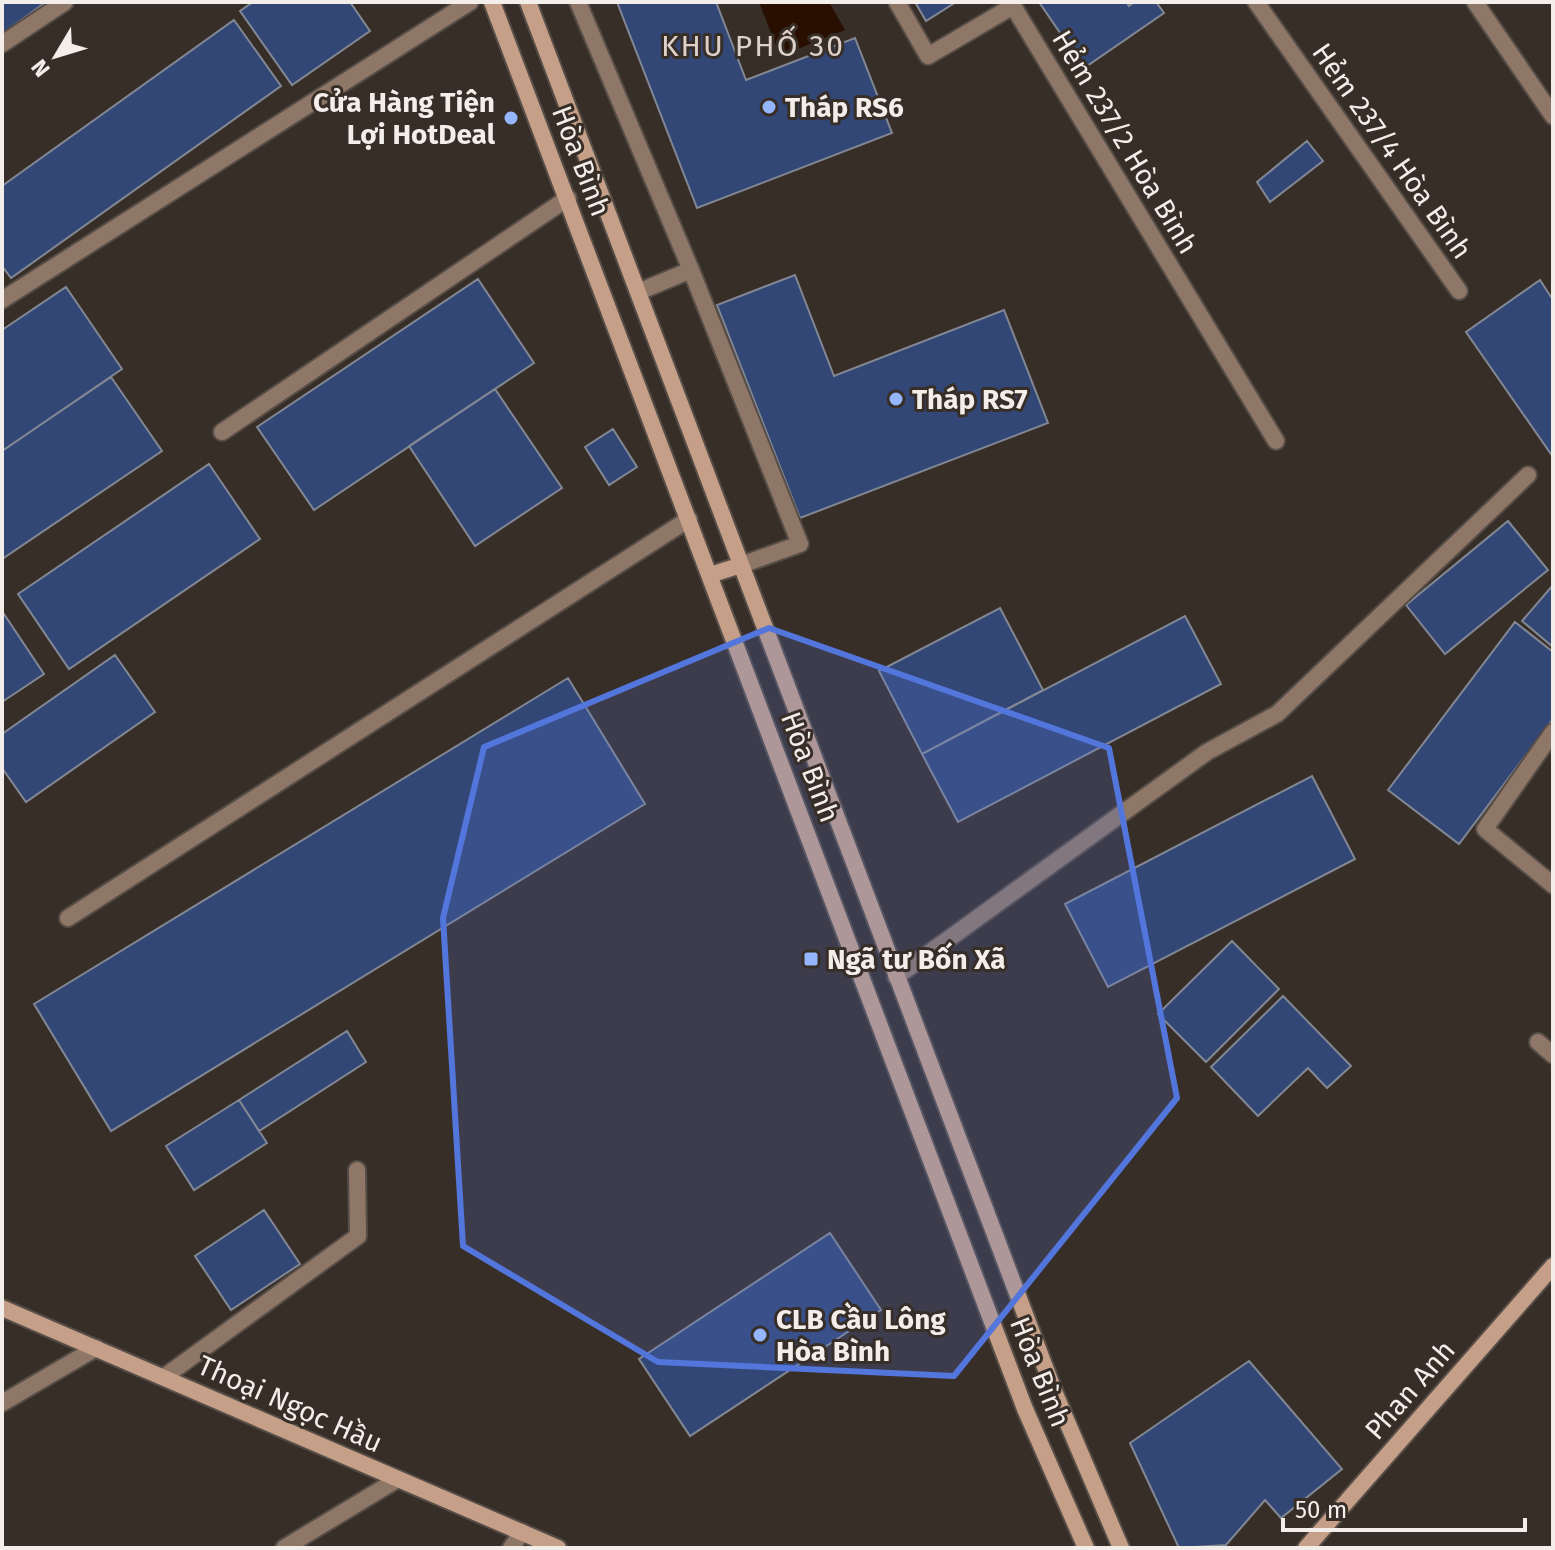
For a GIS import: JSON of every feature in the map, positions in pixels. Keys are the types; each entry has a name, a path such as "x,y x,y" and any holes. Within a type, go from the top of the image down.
{"main road":[{"name":"Hòa Bình","path":"492,2 1025,1409 1086,1548"},
{"name":"Hòa Bình","path":"528,2 1056,1396 1121,1548"},
{"path":"710,575 741,565"},
{"name":"Phan Anh","path":"1306,1548 1553,1266"},
{"name":"Thoại Ngọc Hầu","path":"2,1308 558,1548"}],"street":[{"path":"2,44 65,2"},
{"path":"2,300 470,2"},
{"path":"578,2 691,270 800,544 741,565"},
{"name":"Hẻm 237/2 Hòa Bình","path":"897,2 928,56 1013,6 1276,441"},
{"name":"Hẻm 237/4 Hòa Bình","path":"1256,2 1459,291"},
{"path":"1475,2 1553,116"},
{"path":"222,432 568,198"},
{"path":"638,292 691,270"},
{"path":"896,977 1207,752 1277,714 1528,475"},
{"path":"68,918 689,519"},
{"path":"1553,732 1485,829 1553,885"},
{"path":"1538,1042 1553,1055"},
{"path":"164,1377 358,1236 357,1170"},
{"path":"2,1403 96,1348"},
{"path":"284,1548 398,1479"},
{"path":"511,1548 522,1532"}],"highlighted area":[{"path":"769,628 1109,748 1177,1098 954,1376 658,1362 463,1246 443,918 484,747"}],"shaded area":[{"path":"759,2 829,2 845,30 780,56"}],"building":[{"path":"2,2 46,2 2,34"},
{"path":"253,2 350,2 370,31 292,85 240,11"},
{"name":"Tháp RS6","path":"617,2 716,2 746,80 855,38 892,133 697,208"},
{"path":"915,2 956,2 926,21"},
{"path":"1039,2 1126,2 1129,6 1134,2 1156,2 1164,13 1084,68"},
{"path":"234,20 281,86 11,278 2,266 2,186"},
{"path":"1307,141 1323,161 1270,202 1257,182"},
{"name":"Tháp RS7","path":"795,275 834,376 1004,310 1048,423 800,518 717,305"},
{"path":"478,279 534,363 314,510 257,427"},
{"path":"1540,280 1553,300 1553,457 1466,332"},
{"path":"66,287 122,369 2,451 2,330"},
{"path":"111,377 162,451 2,559 2,451"},
{"path":"495,389 562,488 475,546 409,446"},
{"path":"613,429 637,467 609,485 585,447"},
{"path":"209,464 260,539 69,669 18,594"},
{"path":"1508,521 1548,570 1445,654 1406,605"},
{"path":"1553,585 1553,647 1522,621"},
{"path":"1000,608 1043,690 922,754 879,671"},
{"path":"2,611 44,674 2,702"},
{"path":"1185,616 1221,684 958,822 922,754"},
{"path":"1515,622 1553,652 1553,719 1459,844 1388,790"},
{"path":"115,655 155,712 26,802 2,768 2,734"},
{"path":"568,678 645,804 111,1131 34,1004"},
{"path":"1312,776 1355,859 1108,987 1065,904"},
{"path":"1232,941 1279,989 1206,1062 1158,1014"},
{"path":"1283,996 1351,1066 1327,1088 1308,1068 1258,1116 1211,1067"},
{"path":"347,1031 366,1062 259,1131 239,1100"},
{"path":"239,1100 267,1143 194,1190 166,1146"},
{"path":"264,1210 300,1264 231,1310 195,1256"},
{"name":"CLB Cầu Lông Hòa Bình","path":"830,1233 881,1310 690,1436 639,1359"},
{"path":"1249,1361 1342,1469 1281,1518 1265,1500 1226,1545 1179,1548 1130,1443"}],"place":[{"name":"Tháp RS6","path":"769,107"},
{"name":"Cửa Hàng Tiện Lợi HotDeal","path":"511,118"},
{"name":"Tháp RS7","path":"896,399"},
{"name":"Ngã tư Bốn Xã","path":"811,959"},
{"name":"CLB Cầu Lông Hòa Bình","path":"760,1335"}],"district":[{"name":"KHU PHỐ 30","path":"753,46"}]}
